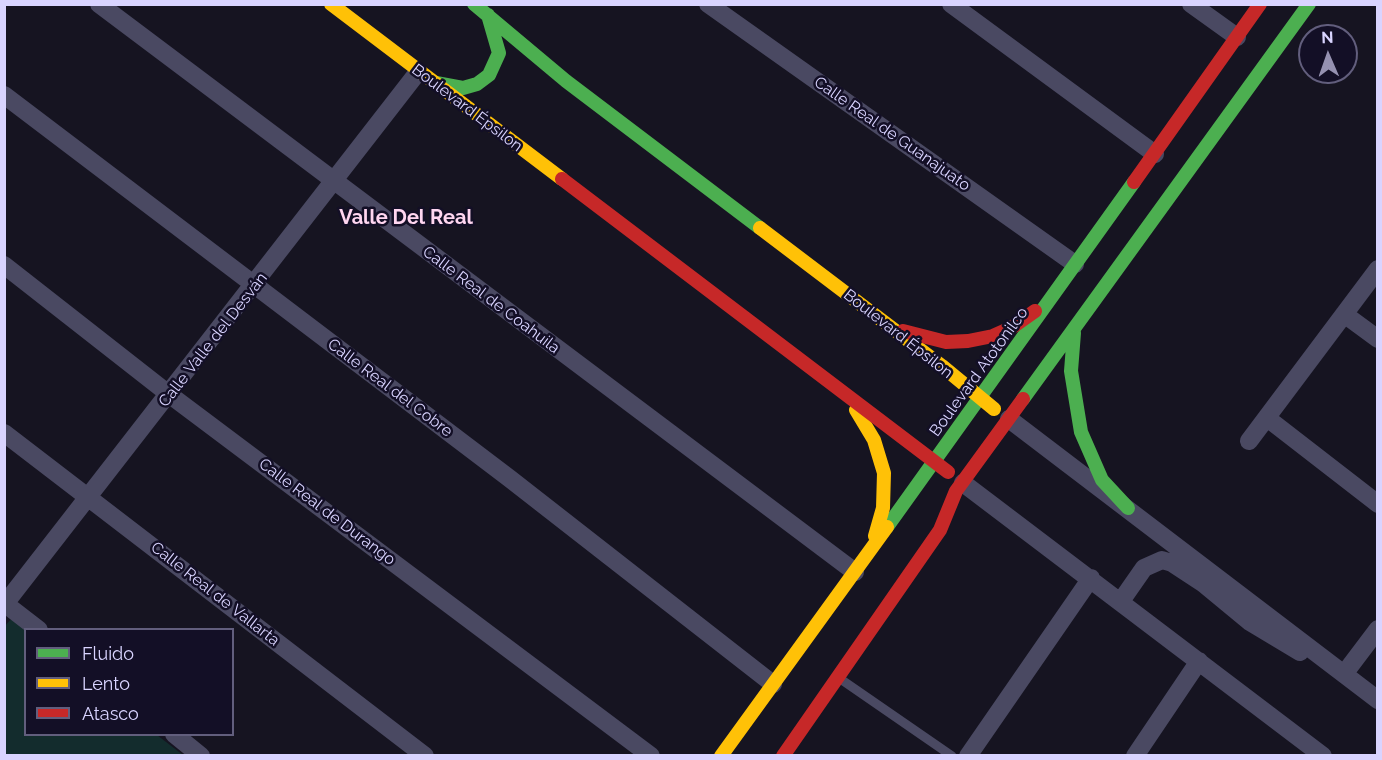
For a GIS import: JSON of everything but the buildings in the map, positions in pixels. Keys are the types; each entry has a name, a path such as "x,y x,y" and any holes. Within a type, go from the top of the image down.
{"street":[{"name":"Calle Real de Coahuila","path":"99,4 855,572"},
{"name":"Boulevard Épsilon","path":"332,4 424,77 1121,601 1199,661 1304,750 1323,756"},
{"name":"Boulevard Épsilon","path":"474,4 566,81 1377,700"},
{"name":"Calle Real de Guanajuato","path":"708,4 1075,264"},
{"path":"951,4 1155,154"},
{"path":"1191,4 1237,37"},
{"name":"Boulevard Atotonilco","path":"721,756 935,462 1260,4"},
{"path":"783,756 940,530 956,491 1309,4"},
{"path":"424,77 463,88 477,84 489,75 496,64 499,53 488,15"},
{"name":"Calle Valle del Desván","path":"5,604 171,395 333,182 424,77"},
{"name":"Calle Real del Cobre","path":"4,95 509,478 773,684"},
{"name":"Calle Real de Durango","path":"4,265 171,395 651,756"},
{"path":"1250,441 1377,269"},
{"path":"890,327 945,342 984,338 1011,328 1053,295"},
{"path":"1344,314 1377,339"},
{"path":"1074,331 1071,371 1081,432 1102,480 1128,508"},
{"path":"850,399 874,440 884,473 883,508 870,551"},
{"path":"1267,417 1377,504"},
{"name":"Calle Real de Vallarta","path":"4,433 425,756"},
{"name":"Boulevard Épsilon","path":"1121,601 1143,568 1161,560 1172,563 1287,646 1325,660"},
{"path":"968,756 1091,578"},
{"path":"5,604 36,628"},
{"path":"1344,674 1377,629"},
{"path":"1135,756 1199,661"},
{"path":"175,736 201,756"}],"lane":[{"path":"839,678 952,756"}],"green space":[{"path":"12,618 24,628 24,736 158,736 183,755 5,755 4,627"}],"traffic: fast":[{"path":"474,4 566,81 760,228"},
{"path":"1023,399 1309,4"},
{"path":"436,83 463,88 477,84 489,75 499,53 488,15"},
{"path":"887,527 1134,182"},
{"path":"1074,333 1071,371 1081,432 1102,480 1128,508"}],"traffic: slow":[{"path":"331,4 562,179"},
{"path":"760,228 942,366 994,409"},
{"path":"856,410 874,440 884,473 883,508 875,536"},
{"path":"721,756 887,527"}],"traffic: jam":[{"path":"1134,182 1260,4"},
{"path":"562,179 948,472"},
{"path":"903,331 946,342 968,341 993,336 1011,328 1035,311"},
{"path":"783,756 940,530 956,491 1023,399"}],"district":[{"name":"Valle Del Real","path":"406,218"}]}
